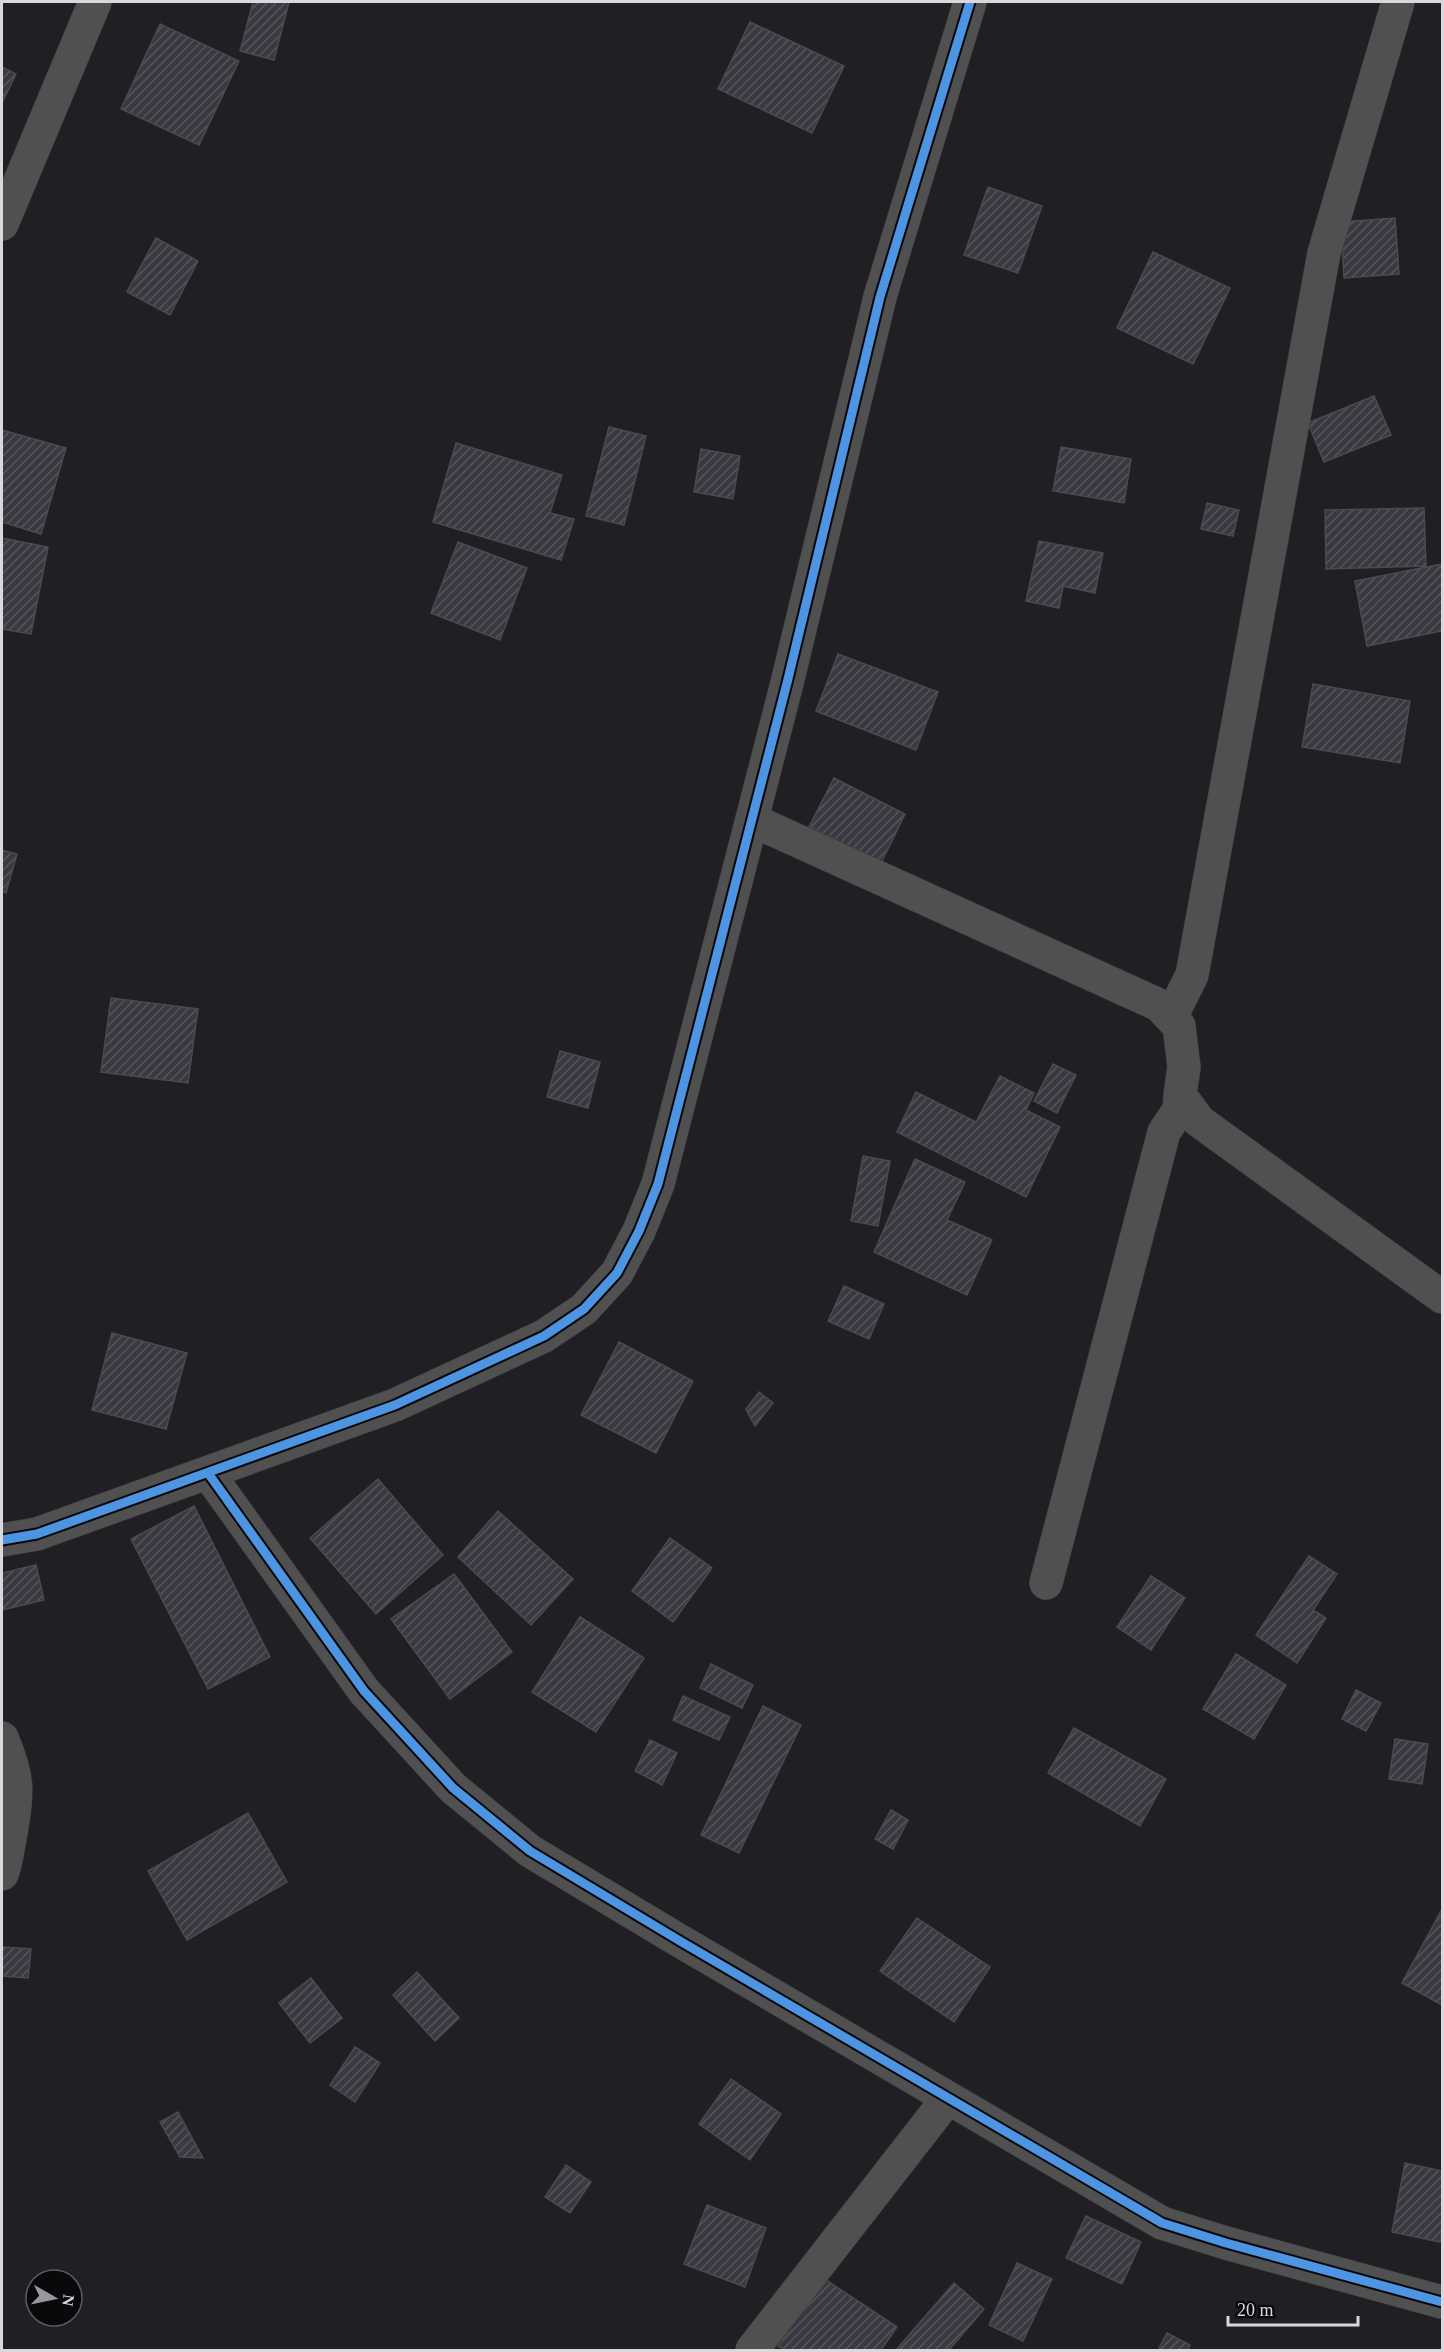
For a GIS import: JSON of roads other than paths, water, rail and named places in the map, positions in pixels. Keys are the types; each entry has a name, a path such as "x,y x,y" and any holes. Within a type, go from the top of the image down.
{"street":[{"path":"2,224 95,2"},
{"path":"2,1540 38,1534 395,1405 544,1336 584,1309 617,1273 639,1231 658,1184 787,683 880,297 970,2"},
{"path":"1171,1017 1192,975 1324,253 1398,2"},
{"path":"752,820 1159,1005 1179,1026 1184,1067 1179,1110 1164,1131 1046,1583"},
{"path":"1180,1095 1199,1121 1443,1297"},
{"path":"208,1473 364,1690 453,1788 530,1851 1162,2223 1226,2243 1443,2302"},
{"path":"2,1738 13,1764 17,1794 6,1863 2,1874"},
{"path":"752,2350 948,2098"}]}
